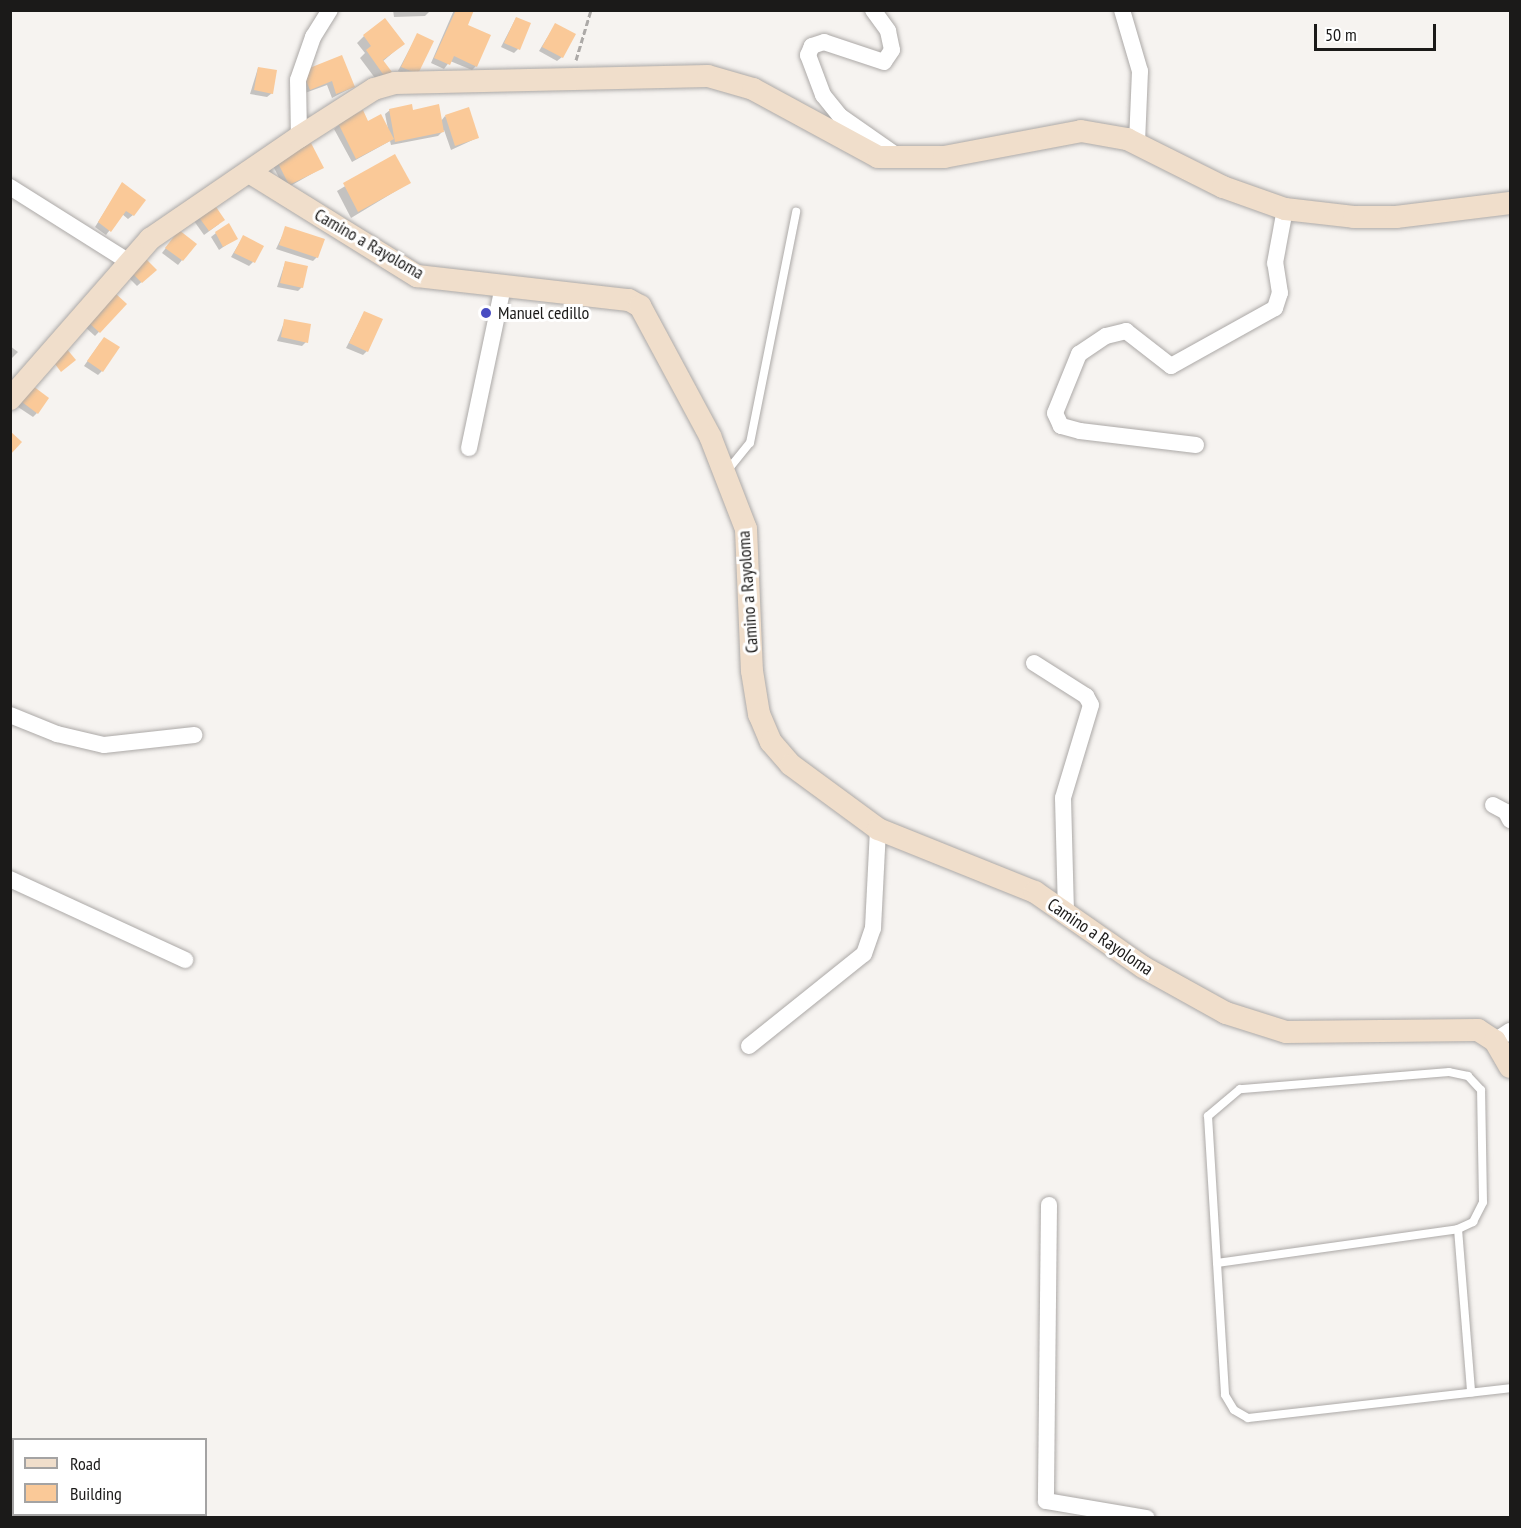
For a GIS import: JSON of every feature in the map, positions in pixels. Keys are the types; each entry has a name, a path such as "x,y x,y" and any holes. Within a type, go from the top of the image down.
{"street":[{"path":"299,137 298,80 313,37 330,10"},
{"path":"873,10 888,31 892,50 884,62 824,42 812,46 808,56 823,95 840,116 901,159"},
{"path":"1122,10 1140,71 1137,143"},
{"path":"10,399 150,239 299,137 374,89 395,82 569,81 708,76 753,89 878,157 901,159 944,157 1082,131 1137,143 1223,187 1285,209 1354,217 1396,217 1510,203"},
{"name":"Camino a Rayoloma","path":"249,172 417,276 628,300 640,306 710,436 746,529 752,671 759,714 767,733 791,765 878,829 1035,892 1143,967 1226,1013 1286,1032 1478,1030 1503,1036 1510,1067"},
{"path":"10,187 129,262"},
{"path":"1196,445 1061,426 1055,413 1079,354 1106,336 1126,331 1171,366 1275,308 1281,293 1275,263 1285,209"},
{"path":"469,448 503,286"},
{"path":"1034,663 1086,696 1091,705 1063,798 1066,915"},
{"path":"10,715 57,734 104,745 194,735"},
{"path":"1493,805 1506,812 1510,820"},
{"path":"749,1046 864,954 873,928 878,829"},
{"path":"10,879 184,960"},
{"path":"1049,1205 1046,1501 1056,1506 1147,1518"}],"lane":[{"path":"725,474 750,443 796,212"},
{"path":"1217,1263 1458,1229 1473,1222 1483,1202 1481,1090 1468,1076 1449,1072 1240,1089 1208,1116 1225,1395 1234,1410 1248,1418 1510,1388"},
{"path":"1458,1229 1471,1392"}],"path":[{"path":"569,81 591,10"}],"building":[{"path":"456,10 474,10 468,25 491,35 477,67 454,56 450,65 434,58"},
{"path":"516,17 531,23 520,50 504,43"},
{"path":"385,18 405,44 383,60 392,72 385,77 366,50 371,46 363,35"},
{"path":"555,23 576,34 563,58 542,47"},
{"path":"417,33 434,41 418,74 401,67"},
{"path":"342,55 355,87 336,94 332,81 310,90 302,71"},
{"path":"258,67 277,70 273,94 254,90"},
{"path":"412,104 413,110 439,104 444,132 395,142 389,109"},
{"path":"469,107 479,138 455,146 445,115"},
{"path":"363,110 368,121 381,114 394,139 356,159 338,123"},
{"path":"311,143 324,168 289,185 277,161"},
{"path":"395,154 411,183 358,212 343,183"},
{"path":"122,182 146,200 134,216 126,211 111,232 98,222"},
{"path":"214,204 225,220 209,231 198,216"},
{"path":"229,223 238,239 223,247 215,232"},
{"path":"285,226 325,239 318,258 279,245"},
{"path":"179,230 197,244 183,261 165,248"},
{"path":"243,235 264,246 255,263 234,253"},
{"path":"145,258 157,270 142,283 131,272"},
{"path":"285,261 308,266 303,288 280,283"},
{"path":"115,293 127,304 100,333 88,322"},
{"path":"364,311 383,319 368,352 349,343"},
{"path":"284,319 311,324 308,343 281,337"},
{"path":"104,337 120,347 103,372 87,361"},
{"path":"66,348 76,360 61,372 52,360"},
{"path":"33,386 49,398 38,414 22,402"},
{"path":"10,431 22,442 10,455"}],"place":[{"name":"Manuel cedillo","path":"486,313"}]}
